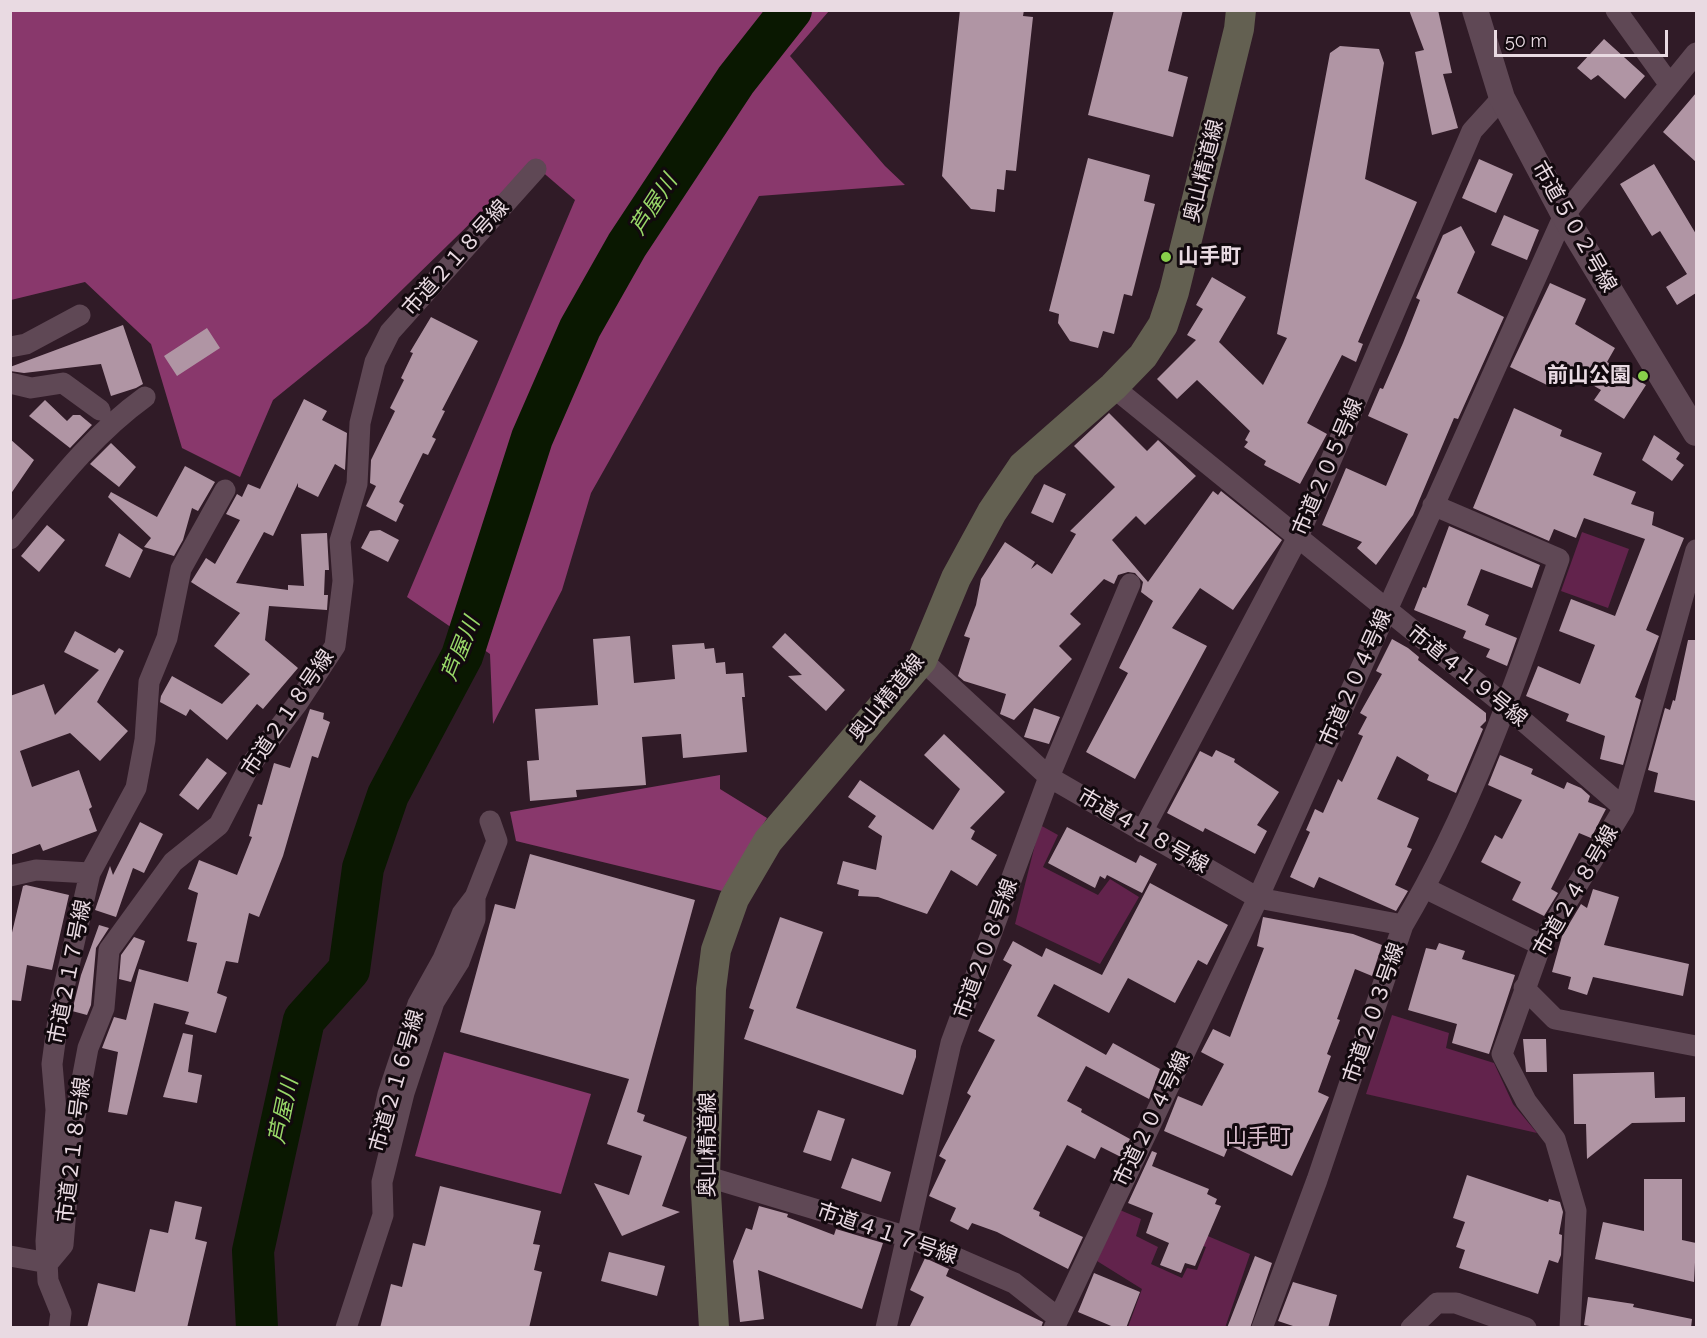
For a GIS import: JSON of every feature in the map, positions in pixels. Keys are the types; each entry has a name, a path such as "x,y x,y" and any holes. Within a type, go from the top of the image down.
{"main road":[{"name":"奥山精道線","path":"714,1328 705,1176 711,989 716,950 734,899 768,841 922,660 956,578 992,512 1023,466 1113,387 1148,348 1163,325 1174,292 1239,29 1241,10"}],"street":[{"name":"市道５０２号線","path":"1475,10 1502,98 1564,214 1696,433"},
{"path":"1616,10 1670,85"},
{"name":"市道２０４号線","path":"1056,1322 1258,898 1564,214 1696,53"},
{"name":"市道２０５号線","path":"1142,832 1298,537 1472,131 1502,98"},
{"name":"市道２１８号線","path":"48,1263 63,1245 73,1128 88,1048 104,1008 109,950 173,862 219,825 249,767 297,704 334,646 343,581 340,541 357,484 360,423 375,362 390,332 536,169"},
{"path":"10,347 26,344 80,315"},
{"path":"10,383 31,388 63,383 100,410"},
{"name":"市道４１９号線","path":"1113,387 1507,707 1624,808"},
{"path":"10,539 70,464 114,420 145,397"},
{"path":"90,873 136,788 145,740 149,682 166,638 181,569 225,490"},
{"name":"市道２０３号線","path":"1262,1328 1317,1180 1403,925 1425,888 1507,707 1559,559 1434,505"},
{"name":"市道２４８号線","path":"1570,1328 1576,1211 1555,1139 1526,1101 1502,1054 1541,945 1624,808 1696,550"},
{"name":"市道２０８号線","path":"886,1328 951,1043 1049,777 1130,584"},
{"name":"市道４１８号線","path":"922,660 1049,777 1258,898 1403,925"},
{"name":"市道２１６号線","path":"346,1328 383,1215 382,1182 404,1093 434,1002 459,962 475,919 475,897 497,841 490,821"},
{"name":"市道２１７号線","path":"10,876 36,870 90,873 60,1005 52,1064 56,1110 46,1240 48,1281 61,1313 59,1328"},
{"path":"1425,888 1541,945"},
{"path":"1524,988 1555,1019 1696,1047"},
{"name":"市道４１７号線","path":"705,1176 908,1237 1014,1283 1056,1322"},
{"path":"10,1256 48,1263"},
{"path":"1411,1328 1437,1303 1456,1303 1526,1328"}],"shaded area":[{"path":"10,11 829,11 790,56 885,166 905,185 759,196 591,493 562,590 493,724 490,654 407,597 575,200 532,163 367,324 273,400 240,477 182,448 151,344 85,282 11,300"},
{"path":"1582,532 1629,549 1608,608 1561,591"},
{"path":"720,775 720,789 767,818 722,891 516,841 510,812"},
{"path":"1040,825 1058,835 1043,867 1098,895 1110,879 1139,897 1100,964 1015,924"},
{"path":"1392,1015 1449,1033 1446,1048 1494,1063 1513,1104 1537,1133 1366,1094"},
{"path":"444,1052 591,1094 561,1194 415,1156"},
{"path":"1120,1210 1141,1219 1136,1236 1158,1247 1151,1264 1182,1278 1187,1268 1197,1270 1206,1247 1199,1244 1203,1234 1250,1254 1225,1328 1128,1327 1142,1289 1097,1261"}],"building":[{"path":"960,10 1024,10 1023,16 1033,17 1016,171 1006,170 1004,190 997,189 995,212 971,209 942,176"},
{"path":"1114,10 1183,10 1168,71 1188,77 1173,137 1088,115"},
{"path":"1409,10 1438,10 1452,73 1443,74 1458,128 1432,135 1415,52 1424,50"},
{"path":"1604,39 1645,76 1625,99 1598,75 1591,80 1577,68"},
{"path":"1340,46 1379,49 1384,63 1365,179 1417,202 1358,342 1363,344 1356,362 1342,355 1307,423 1327,434 1300,484 1264,465 1266,461 1244,447 1248,442 1245,440 1250,431 1197,380 1177,399 1157,379 1196,340 1187,335 1203,309 1196,305 1212,277 1246,297 1219,342 1263,385 1287,338 1277,334 1330,53"},
{"path":"1696,93 1696,162 1663,132"},
{"path":"1088,158 1150,175 1144,201 1155,204 1132,296 1124,294 1114,334 1103,331 1098,348 1070,341 1058,323 1059,314 1049,311"},
{"path":"1479,159 1513,174 1496,213 1462,198"},
{"path":"1654,164 1696,234 1696,293 1677,305 1666,287 1687,274 1660,231 1652,236 1620,184"},
{"path":"1504,215 1539,230 1527,260 1491,245"},
{"path":"1461,226 1475,252 1457,293 1504,317 1458,419 1454,418 1413,515 1376,565 1357,548 1362,542 1322,525 1346,468 1386,486 1408,434 1368,416 1380,388 1383,389 1403,343 1420,300 1416,298 1443,235"},
{"path":"1550,283 1586,299 1575,324 1615,348 1607,362 1646,385 1624,419 1594,400 1601,390 1557,364 1547,385 1510,367"},
{"path":"431,317 478,341 442,410 445,411 432,437 436,439 428,455 423,453 399,502 404,505 396,522 366,506 376,486 370,483 371,460 395,411 390,408 404,380 401,378 413,353 410,352"},
{"path":"123,325 143,384 136,388 111,396 101,364 24,373 10,371 10,367"},
{"path":"207,328 220,348 177,376 164,356"},
{"path":"304,399 327,411 322,420 347,433 345,470 335,464 318,497 298,487 298,483 273,536 264,532 236,583 288,590 288,585 304,586 301,534 327,533 329,570 325,570 324,595 328,595 327,610 269,606 265,640 298,668 263,709 257,704 227,740 190,709 186,716 160,702 161,696 172,676 222,704 250,674 214,646 240,613 191,582 206,558 215,564 240,520 226,514 237,494 242,497 248,484 260,489"},
{"path":"45,400 67,421 73,415 80,415 92,425 70,448 29,416"},
{"path":"1514,408 1562,430 1560,436 1602,453 1593,475 1636,492 1631,504 1654,512 1652,525 1684,538 1646,630 1659,636 1635,697 1641,700 1623,765 1600,759 1605,736 1566,721 1569,714 1526,696 1538,666 1580,684 1595,645 1559,631 1571,599 1615,616 1645,539 1584,518 1576,538 1554,529 1549,541 1473,508"},
{"path":"1109,413 1147,451 1158,440 1196,476 1145,525 1136,516 1112,540 1148,582 1213,491 1218,495 1221,491 1282,540 1233,610 1200,588 1172,628 1207,646 1135,779 1086,752 1128,673 1119,668 1153,601 1141,592 1143,582 1135,573 1128,572 1118,575 1114,584 1104,579 1070,614 1081,624 1059,646 1072,659 1014,720 1000,714 1006,694 964,681 958,676 970,638 964,636 976,605 981,579 1005,542 1035,562 1031,569 1037,564 1052,574 1076,534 1070,531 1115,487 1074,446"},
{"path":"1654,435 1680,453 1676,459 1684,465 1672,481 1642,460"},
{"path":"10,439 34,460 10,495"},
{"path":"111,443 136,467 119,487 90,464"},
{"path":"185,466 215,482 198,511 192,508 183,540 174,556 144,547 151,538 108,497 111,492 157,517"},
{"path":"1044,484 1066,494 1053,523 1031,513"},
{"path":"47,525 65,540 39,572 21,556"},
{"path":"1449,526 1540,565 1532,588 1481,569 1467,605 1489,615 1485,625 1517,638 1507,666 1486,657 1490,649 1463,638 1466,631 1414,610 1423,587 1426,588"},
{"path":"380,530 399,540 388,562 361,548 370,531"},
{"path":"119,533 143,550 130,578 105,566"},
{"path":"75,631 115,653 119,648 124,651 97,702 128,731 100,761 70,733 20,751 32,787 79,770 92,807 89,809 97,831 43,851 40,844 10,855 10,696 44,684 55,715 99,670 64,652"},
{"path":"785,633 845,690 826,711 788,676 802,675 772,647"},
{"path":"630,636 634,683 675,679 672,645 704,643 705,649 714,648 716,663 725,662 726,674 743,673 745,697 742,697 747,752 683,758 681,734 642,737 646,785 576,790 577,797 530,801 527,761 539,760 535,709 598,705 593,639"},
{"path":"1392,639 1408,648 1419,657 1418,660 1486,713 1486,721 1480,727 1483,729 1456,793 1427,780 1429,775 1397,756 1377,799 1419,818 1407,847 1412,849 1395,885 1408,891 1396,911 1319,877 1314,888 1290,877 1310,832 1306,830 1315,809 1323,813 1338,779 1342,782 1363,736 1358,734 1367,717 1360,713 1382,674 1376,671"},
{"path":"1688,640 1696,640 1696,801 1654,792 1658,773 1648,770 1665,708 1670,710 1673,700 1675,701"},
{"path":"1034,708 1060,717 1049,744 1024,737"},
{"path":"310,709 324,713 323,719 330,722 318,758 312,756 283,856 259,917 249,913 238,963 226,961 217,993 227,997 216,1033 185,1024 189,1012 154,1003 127,1115 108,1112 118,1052 102,1048 114,1017 126,1020 139,969 188,982 197,943 187,941 198,893 188,889 199,860 237,875 252,837 249,836 258,804 262,805 274,763 290,768"},
{"path":"944,734 1005,792 970,828 975,831 971,839 997,855 977,886 951,870 927,914 878,897 858,896 859,890 837,884 843,861 876,870 882,836 868,827 876,816 848,797 860,780 933,830 960,789 924,755"},
{"path":"1216,750 1235,759 1234,762 1279,792 1257,825 1267,831 1255,854 1205,828 1203,832 1167,813 1200,751 1212,757"},
{"path":"1500,755 1533,769 1531,774 1564,789 1567,782 1581,788 1590,796 1588,802 1606,809 1591,838 1579,833 1551,889 1558,893 1544,916 1512,900 1521,882 1481,862 1495,835 1502,839 1522,800 1488,785"},
{"path":"207,758 227,773 198,810 179,795"},
{"path":"140,822 163,834 144,873 133,868 116,917 95,910 110,866 113,875"},
{"path":"1067,827 1136,863 1140,855 1157,864 1142,893 1107,875 1105,879 1100,876 1095,888 1048,863"},
{"path":"530,854 695,900 637,1112 645,1115 643,1121 687,1137 662,1206 680,1212 622,1236 594,1183 629,1195 642,1156 607,1144 629,1079 460,1032 495,904 515,909"},
{"path":"1150,883 1228,925 1207,965 1198,960 1175,1003 1128,978 1109,1013 1054,984 1037,1016 1106,1055 1113,1043 1160,1069 1149,1099 1086,1066 1067,1101 1082,1109 1081,1112 1130,1139 1121,1157 1101,1147 1095,1159 1067,1145 1033,1209 1040,1212 1039,1216 1083,1237 1068,1269 997,1232 972,1223 968,1230 950,1221 956,1208 929,1196 946,1160 939,1156 971,1096 967,1093 995,1040 978,1031 1012,965 1003,960 1013,941 1042,957 1046,948 1102,975"},
{"path":"23,886 69,895 52,970 27,965 21,1001 10,1000 10,941"},
{"path":"1593,889 1619,897 1604,945 1689,964 1683,996 1593,977 1587,995 1568,989 1571,977 1552,972 1562,936 1581,904 1587,908"},
{"path":"780,917 823,932 796,1008 916,1050 916,1057 903,1095 744,1039 754,1010 749,1008"},
{"path":"1263,917 1353,934 1382,945 1372,976 1355,969 1337,1019 1340,1020 1327,1054 1331,1056 1318,1092 1329,1097 1292,1176 1229,1145 1224,1157 1164,1131 1178,1096 1202,1106 1224,1064 1201,1052 1213,1029 1230,1037 1264,948 1257,946"},
{"path":"99,925 109,928 96,948 91,1005 87,1015 72,1011 81,975"},
{"path":"134,937 145,941 131,982 119,979 121,955"},
{"path":"1439,943 1465,951 1462,959 1515,975 1489,1054 1452,1043 1457,1024 1408,1010 1426,948 1436,950"},
{"path":"183,1033 193,1035 188,1072 202,1075 197,1103 163,1097"},
{"path":"1523,1039 1546,1039 1547,1072 1526,1072"},
{"path":"1654,1072 1655,1098 1685,1097 1685,1122 1632,1123 1587,1159 1586,1124 1574,1124 1573,1074"},
{"path":"818,1110 845,1119 831,1161 803,1152"},
{"path":"1152,1151 1157,1153 1152,1166 1209,1189 1207,1194 1217,1199 1215,1204 1221,1206 1195,1266 1185,1263 1181,1273 1160,1265 1169,1243 1146,1233 1153,1213 1128,1203"},
{"path":"852,1158 891,1172 881,1202 841,1188"},
{"path":"1467,1175 1548,1202 1549,1199 1560,1202 1563,1212 1559,1234 1562,1235 1561,1255 1558,1263 1549,1260 1538,1294 1459,1268 1465,1250 1456,1247 1465,1222 1453,1218"},
{"path":"1644,1179 1682,1179 1682,1240 1696,1243 1694,1282 1595,1259 1603,1222 1644,1231"},
{"path":"440,1186 541,1211 533,1244 540,1245 534,1270 542,1272 529,1328 380,1328 391,1284 402,1287 413,1243 425,1246"},
{"path":"175,1201 202,1207 195,1239 207,1242 187,1328 87,1328 98,1283 135,1292 150,1229 168,1233"},
{"path":"759,1206 788,1214 787,1217 834,1235 836,1229 883,1243 862,1309 758,1270 764,1319 740,1322 733,1261 746,1228 752,1230"},
{"path":"609,1252 665,1266 657,1296 601,1281"},
{"path":"1255,1256 1272,1263 1250,1328 1227,1328"},
{"path":"925,1258 949,1269 946,1276 1043,1322 1041,1328 909,1328 924,1297 910,1290"},
{"path":"1094,1273 1140,1292 1126,1328 1116,1328 1078,1312"},
{"path":"1293,1282 1337,1295 1328,1328 1299,1328 1278,1321"},
{"path":"1588,1297 1634,1304 1633,1307 1692,1319 1691,1328 1601,1328 1584,1325"}],"waterway":[{"name":"芦屋川","path":"257,1328 253,1251 304,1020 349,970 363,868 388,795 462,656 532,438 580,328 627,245 736,80 791,10"}],"place":[{"name":"山手町","path":"1166,257"},
{"name":"前山公園","path":"1643,376"}],"district":[{"name":"山手町","path":"1258,1137"}]}
